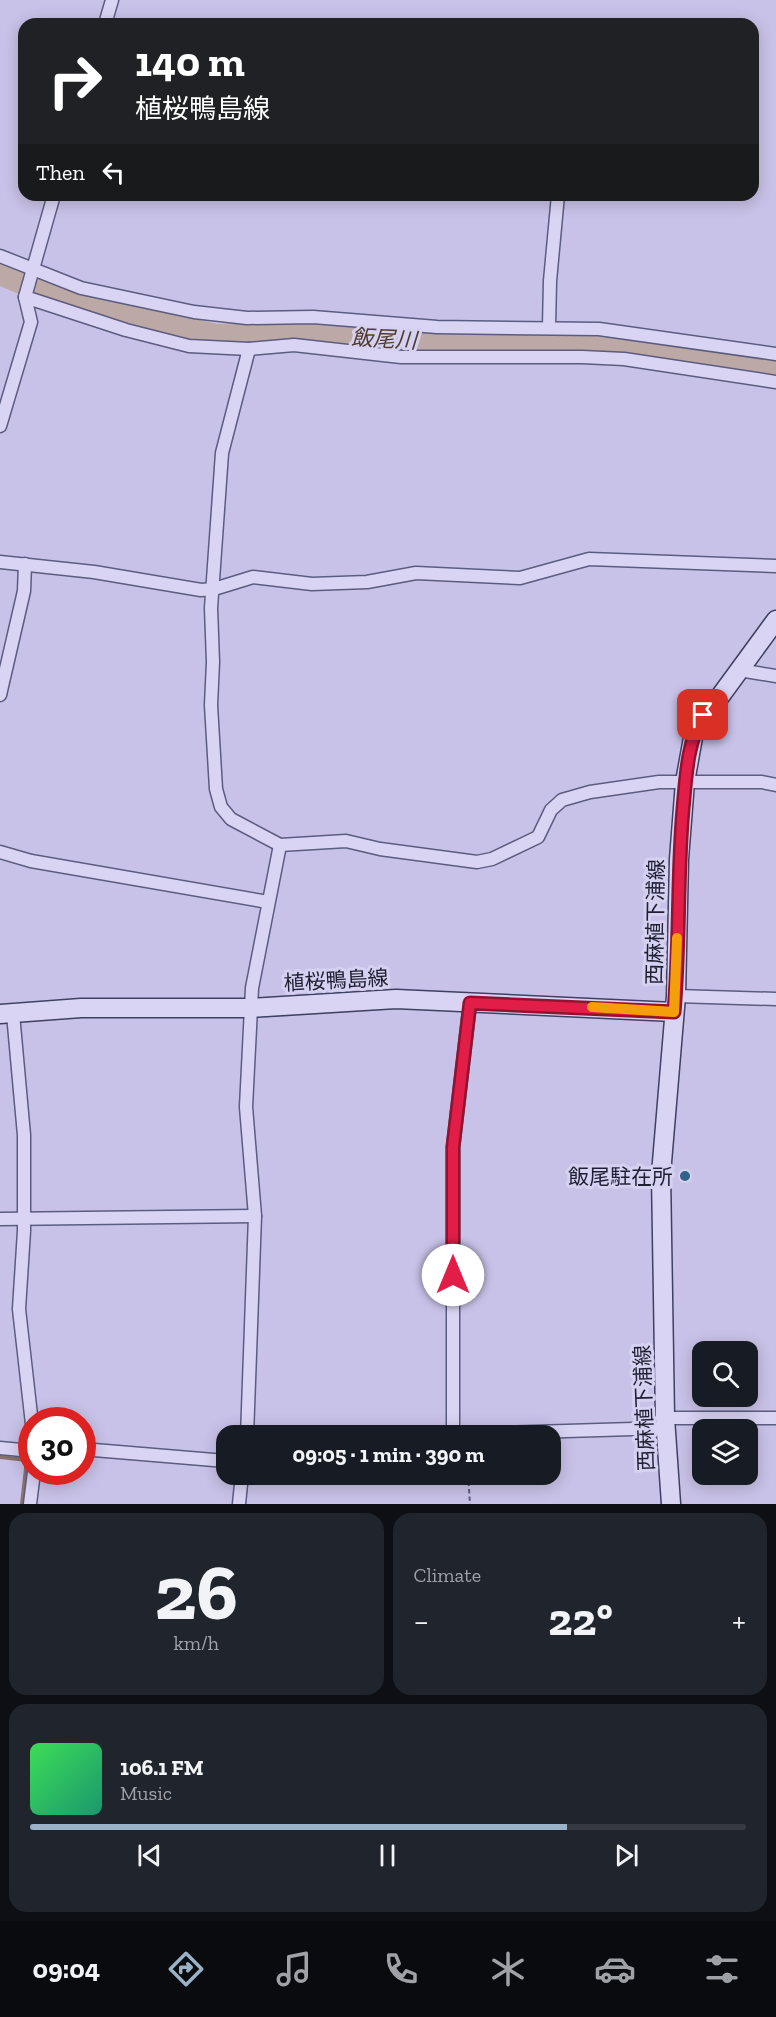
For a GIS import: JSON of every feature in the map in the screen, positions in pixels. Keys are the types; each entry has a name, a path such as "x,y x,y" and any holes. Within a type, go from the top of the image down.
{"main road":[{"name":"西麻植下浦線","path":"671,1504 665,1423 661,1174 675,1004 679,859 685,782 694,732 776,620"},
{"name":"植桜鴨島線","path":"6,1014 81,1008 251,1008 396,999 470,1003 675,1004"}],"street":[{"path":"107,18 112,0"},
{"path":"0,426 31,322 25,297 52,201"},
{"path":"549,327 550,280 557,201"},
{"path":"0,256 81,288 194,312 247,318 313,317 437,327 599,329 776,354"},
{"path":"25,297 93,320 189,346 249,349 294,345 401,357 582,357 624,360 776,382"},
{"path":"249,349 222,453 211,608 213,662 211,705 216,789 221,807 231,819 279,845 346,841 380,849 477,862 492,859 537,837 551,810 562,800 621,787 685,782 762,782 776,785"},
{"path":"0,562 94,572 201,590 214,589 253,577 312,584 367,582 416,573 520,578 589,560 776,566"},
{"path":"0,695 24,591 25,564"},
{"path":"739,670 776,676"},
{"path":"247,1425 255,1216 246,1107 251,1008 253,972 279,845"},
{"path":"0,852 31,861 268,902"},
{"path":"675,1004 776,999"},
{"path":"453,1425 453,1147 470,1003"},
{"path":"6,1014 24,1135 24,1218 19,1310 30,1407"},
{"path":"0,1219 255,1216"},
{"path":"561,1428 776,1418"},
{"path":"0,1448 18,1450"},
{"path":"96,1450 216,1460"},
{"path":"30,1504 32,1485"},
{"path":"239,1504 241,1485"}],"path":[{"path":"469,1485 470,1504"}],"waterway":[{"name":"飯尾川","path":"0,273 44,292 154,322 216,336 285,333 393,340 590,345 776,372"},
{"path":"0,1457 27,1460 22,1504"}],"slow traffic":[{"path":"592,1007 674,1012 677,938"}],"place":[{"name":"飯尾駐在所","path":"685,1176"}],"route":[{"path":"453,1275 453,1147 470,1003 674,1012 679,859 685,782 694,732 703,715"}]}
